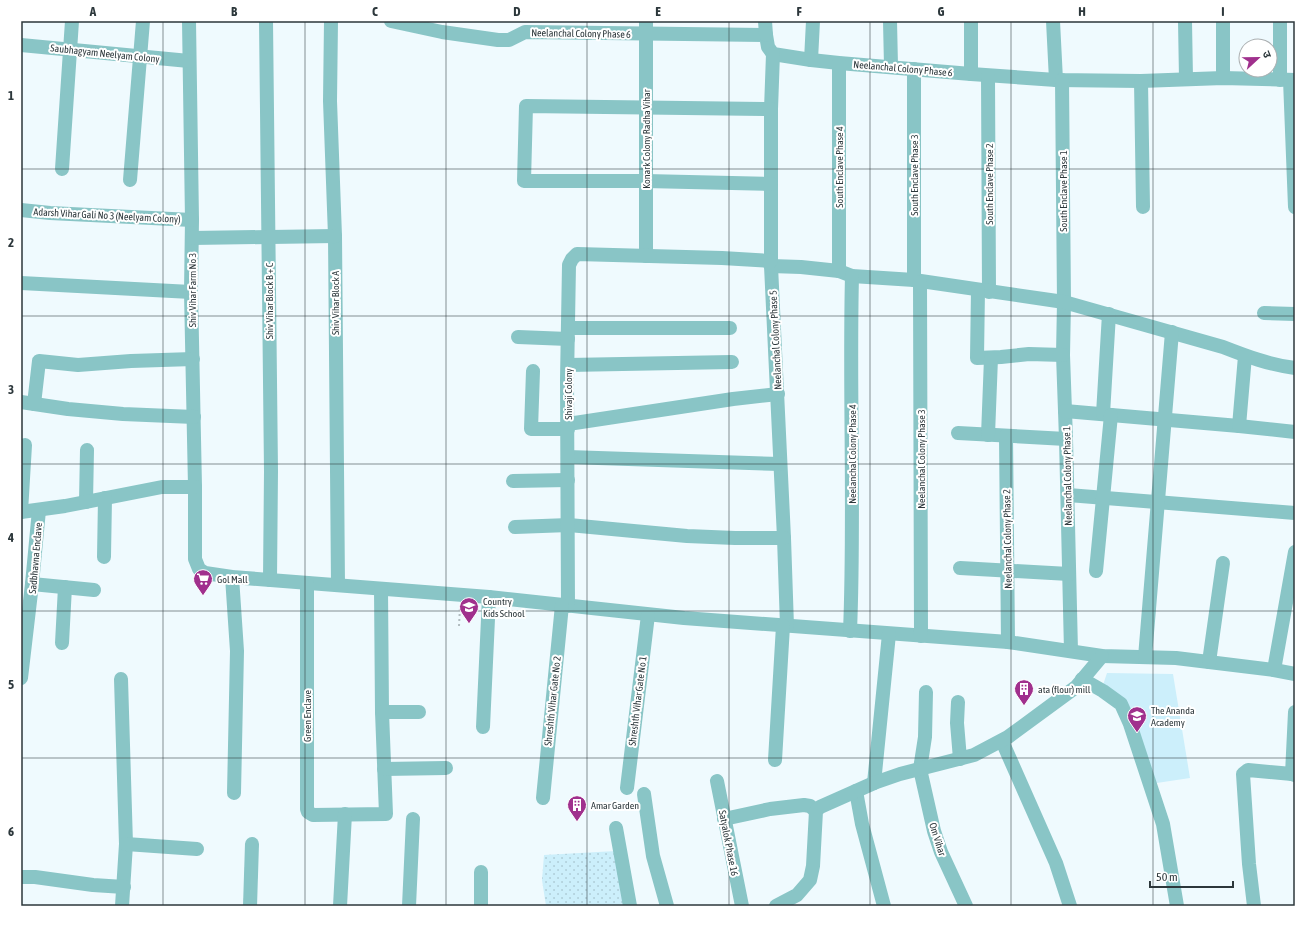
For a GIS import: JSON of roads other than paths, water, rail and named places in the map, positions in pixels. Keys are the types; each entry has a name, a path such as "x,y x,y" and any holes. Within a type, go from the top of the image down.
{"street":[{"path":"62,169 72,21"},
{"path":"130,180 143,21"},
{"name":"Shiv Vihar Farm No 3","path":"189,21 195,559 199,569 205,573 232,577"},
{"name":"Shiv Vihar Block B + C","path":"266,21 271,471 270,580"},
{"name":"Shiv Vihar Block A","path":"331,21 330,101 335,236 338,586"},
{"name":"Neelanchal Colony Phase 6","path":"391,21 442,32 498,40 509,40 524,32 646,27 765,28 768,46 773,54 839,63 891,66 988,76 1059,80 1223,78 1289,80"},
{"path":"812,60 813,21"},
{"path":"890,21 891,66"},
{"path":"971,21 971,74"},
{"name":"South Enclave Phase 1","path":"1053,21 1059,80 1064,302"},
{"path":"1185,21 1186,79"},
{"path":"1223,21 1223,78"},
{"path":"1280,21 1289,80 1295,207"},
{"name":"Konark Colony Radha Vihar","path":"646,27 646,256"},
{"name":"Saubhagyam Neelyam Colony","path":"21,45 189,61"},
{"name":"Neelanchal Colony Phase 5","path":"773,54 771,109 771,263 784,538 785,626 775,760"},
{"name":"South Enclave Phase 4","path":"839,63 845,274"},
{"name":"South Enclave Phase 3","path":"914,69 916,281"},
{"name":"South Enclave Phase 2","path":"988,76 984,291 977,358 991,358"},
{"path":"1141,80 1143,207"},
{"path":"771,109 526,106 524,181 646,181 772,184"},
{"name":"Adarsh Vihar Gali No 3 (Neelyam Colony)","path":"21,210 50,213 192,220"},
{"path":"192,238 335,236"},
{"name":"Shivaji Colony","path":"565,605 568,525 569,265 577,254 646,256"},
{"path":"646,256 722,258 771,263 845,274 916,281 1064,302 1223,347 1245,356 1295,368"},
{"name":"Neelanchal Colony Phase 4","path":"845,274 850,346 852,436 850,631"},
{"name":"Neelanchal Colony Phase 3","path":"916,281 921,636"},
{"path":"21,283 192,292"},
{"name":"Neelanchal Colony Phase 1","path":"1064,302 1063,355 1068,495 1071,651"},
{"path":"1264,313 1295,314"},
{"path":"1096,571 1103,498 1107,415 1109,314"},
{"path":"518,337 730,328"},
{"path":"1144,657 1172,332"},
{"path":"988,435 991,358 1029,354 1063,355"},
{"path":"1239,426 1245,356"},
{"path":"193,359 131,360 78,365 39,361 27,403 68,409 123,414 194,417"},
{"path":"568,365 732,362"},
{"path":"533,371 531,429 568,426 733,399 778,394"},
{"path":"1065,411 1295,432"},
{"path":"958,433 1066,439"},
{"name":"Neelanchal Colony Phase 2","path":"1006,436 1008,642"},
{"path":"25,445 21,512 86,502 162,487 195,487"},
{"path":"86,502 87,450"},
{"path":"568,457 780,464"},
{"path":"513,481 568,480"},
{"path":"1068,495 1295,513"},
{"path":"104,557 105,498"},
{"name":"Sadbhavna Enclave","path":"21,678 39,510"},
{"path":"515,527 568,525 687,536 784,538"},
{"path":"1274,670 1295,552"},
{"path":"1209,662 1223,563"},
{"path":"960,568 1069,574"},
{"path":"234,792 237,650 232,577 461,594 684,618 1008,642 1102,656 1176,658 1295,674"},
{"name":"Green Enclave","path":"307,583 306,808 308,812 313,815 386,814 384,769"},
{"path":"32,584 94,590"},
{"path":"62,643 65,587"},
{"path":"381,589 384,769 446,768"},
{"path":"483,727 489,597"},
{"name":"Shreshth Vihar Gate No 2","path":"543,798 565,605"},
{"name":"Shreshth Vihar Gate No 1","path":"627,788 648,614"},
{"path":"874,783 889,634"},
{"path":"776,906 798,900 810,880 813,866 816,811 820,807 874,783 974,755 1002,741 1076,687 1102,656"},
{"path":"122,679 126,844 122,906"},
{"path":"1082,680 1103,691 1121,704 1130,724 1163,824 1177,906"},
{"path":"920,769 925,737 926,692"},
{"path":"958,702 957,723 960,759"},
{"path":"382,712 419,712"},
{"path":"1254,906 1249,864 1243,774 1248,770 1294,774 1295,712"},
{"path":"1002,741 1056,864 1070,906"},
{"name":"Om Vihar","path":"920,769 936,838 966,906"},
{"name":"Satyalok Phase 16","path":"717,781 742,906"},
{"path":"856,791 866,839 884,906"},
{"path":"644,794 653,856 667,906"},
{"path":"724,819 770,809 804,805 810,806 816,811"},
{"path":"340,906 345,814"},
{"path":"409,906 413,819"},
{"path":"616,828 630,906"},
{"path":"126,844 197,849"},
{"path":"250,906 252,844"},
{"path":"481,872 481,906"},
{"path":"21,877 35,877 93,885 124,887"}],"place":[{"name":"Gol Mall","path":"203,596"},
{"name":"Country Kids School","path":"469,624"},
{"name":"ata (flour) mill","path":"1024,706"},
{"name":"The Ananda Academy","path":"1137,733"},
{"name":"Amar Garden","path":"577,822"}]}
